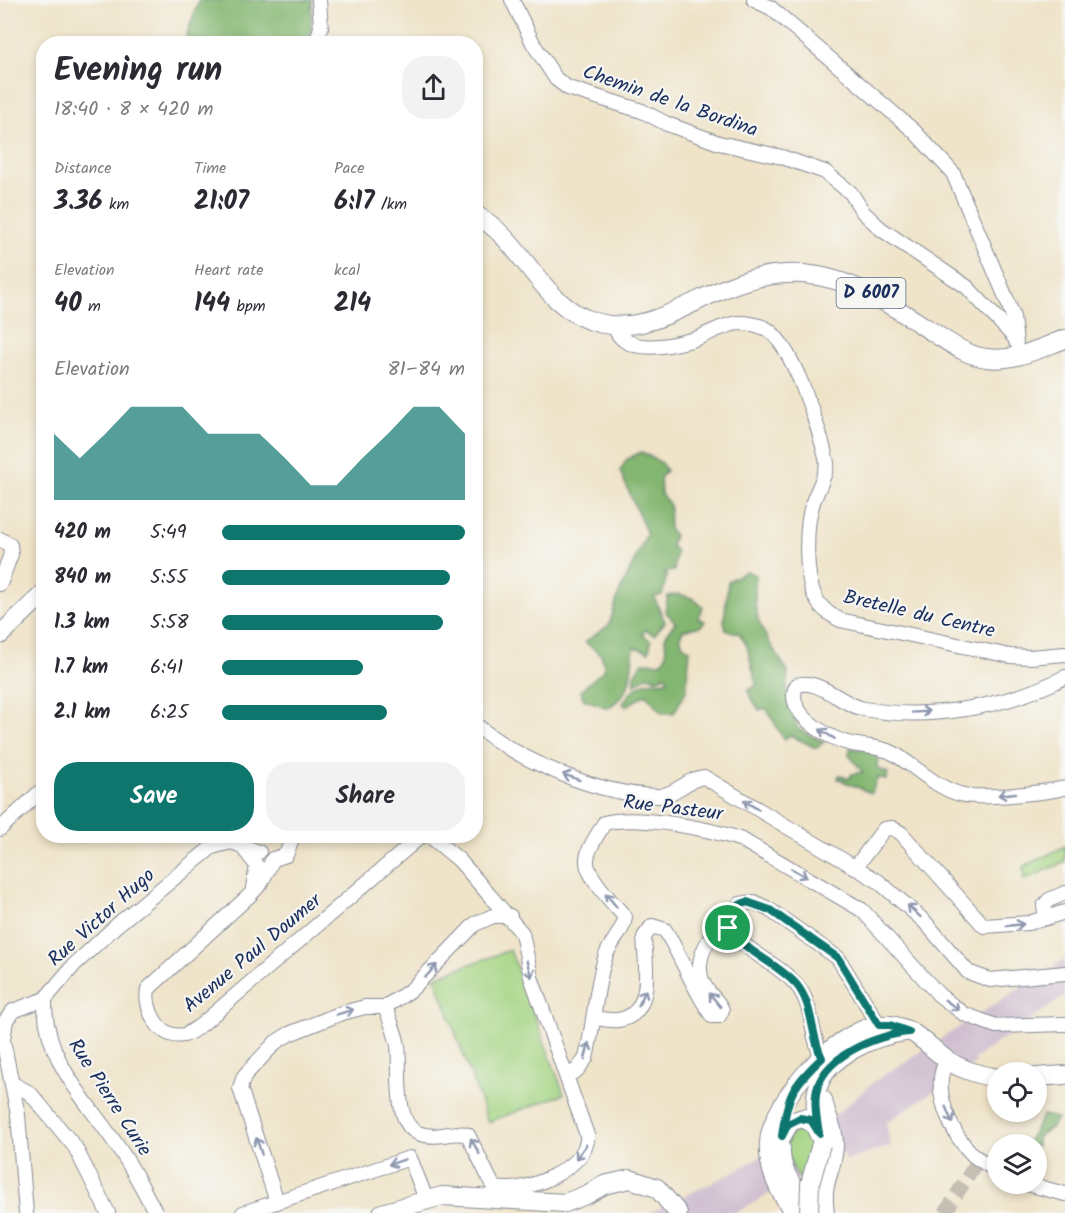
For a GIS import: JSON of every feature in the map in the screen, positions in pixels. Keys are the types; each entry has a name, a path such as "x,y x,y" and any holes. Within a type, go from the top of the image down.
{"main road":[{"name":"D 6007","path":"483,220 498,230 554,297 579,315 614,325 640,324 743,281 773,275 805,274 831,279 870,292 973,355 986,358 1019,356 1065,339"},
{"path":"0,635 36,601"},
{"path":"794,1213 779,1190 769,1154 772,1125 798,1083 823,1066 844,1041 879,1025 890,1025 923,1038 947,1060 987,1074"},
{"path":"823,1066 835,1063 886,1036 909,1032"},
{"path":"809,1213 810,1184 820,1138 816,1095 823,1066"},
{"path":"823,1066 822,1095 834,1137 833,1153 823,1186 823,1213"},
{"path":"1047,1076 1065,1075"},
{"path":"798,1083 796,1092 801,1100 811,1100 816,1095"},
{"path":"787,1101 780,1155 787,1176 798,1193 823,1213"},
{"path":"782,1136 788,1124 800,1118 811,1120 820,1138"},
{"path":"382,1213 442,1196 545,1208 573,1201 604,1185 630,1179 651,1184 674,1210"},
{"path":"576,1213 617,1182"}],"street":[{"path":"318,36 321,27 319,0"},
{"name":"Chemin de la Bordina","path":"512,0 534,45 556,79 568,88 642,111 719,143 782,157 825,172 851,193 863,212 881,229 967,287 1015,338"},
{"path":"754,0 771,8 914,131 953,173 1007,300 1013,317 1019,356"},
{"name":"Bretelle du Centre","path":"614,325 617,336 625,342 641,347 696,338 737,323 753,323 767,329 778,338 790,355 826,463 825,476 813,501 808,528 811,587 826,612 840,620 1010,656 1065,654"},
{"path":"640,324 646,339 656,345"},
{"path":"0,539 10,545 11,554 0,585"},
{"path":"1065,677 1015,699 964,709 909,712 863,709 808,683 797,685 794,694 799,712 824,732 848,744 891,752 945,787 962,795 982,796 1065,788"},
{"path":"483,731 535,762 594,785 660,796 697,777 704,777 899,897 924,921 968,972 990,980 1065,973"},
{"path":"0,829 36,795"},
{"name":"Rue Pasteur","path":"595,1018 604,960 624,924 625,917 592,876 586,864 588,853 604,823 614,820 673,825 723,833 742,840 862,910 909,966 949,1004 983,1023 1004,1027 1065,1024"},
{"path":"855,868 882,832 892,828 901,832 984,926 1013,926 1065,912"},
{"name":"Rue Victor Hugo","path":"26,1213 18,1115 3,1040 6,1020 13,1011 45,999 74,965 118,924 219,843"},
{"name":"Rue Victor Hugo","path":"239,843 262,861"},
{"name":"Avenue Paul Doumer","path":"290,843 286,855 262,861 261,883 148,989 146,1001 149,1012 163,1029 173,1034 184,1035 201,1025 413,843"},
{"path":"385,1006 398,1048 402,1107 409,1127 428,1136 440,1137 459,1133 468,1135 499,1202 553,1175 580,1156 586,1148 587,1135 531,977 524,951 524,937 493,896 459,860 438,843"},
{"path":"1046,918 1044,906 1049,900 1065,893"},
{"path":"277,1202 240,1088 244,1077 276,1042 289,1034 342,1013 365,1007 385,1006 411,990 482,919 490,907 493,896"},
{"path":"728,928 730,916 740,904 754,902 770,910 838,958 879,1025"},
{"path":"482,919 510,916"},
{"path":"567,1076 577,1070 586,1058 595,1018 617,1021 625,1018 644,998 647,983 644,937 652,926 665,930 684,963 693,988 712,1016 719,1016 722,1010 702,982 698,968 711,937 717,929 728,928"},
{"path":"728,928 741,942 796,984 809,1007 815,1041 823,1066"},
{"name":"Rue Pierre Curie","path":"45,999 50,1044 60,1065 126,1158 156,1213"},
{"path":"947,1060 939,1076 946,1111 974,1156 987,1164"},
{"path":"13,1083 30,1092 75,1147 108,1213"},
{"path":"243,1213 410,1158 426,1199"},
{"path":"1047,1189 1065,1194"}],"shaded area":[{"path":"1065,959 1065,996 974,1059 976,1063 886,1123 891,1146 845,1161 843,1152 736,1213 649,1213 732,1173 840,1111 875,1081"}],"green space":[{"path":"199,0 312,0 310,36 186,36"},
{"path":"641,452 662,463 666,471 660,478 661,494 670,505 669,529 674,535 671,546 676,551 674,571 664,572 667,575 662,595 654,597 665,622 654,635 646,630 642,634 651,641 649,652 634,647 627,688 608,708 583,699 581,690 605,669 601,655 585,642 609,625 619,593 647,534 620,471 627,459"},
{"path":"746,571 756,575 757,616 766,637 788,672 787,694 795,722 798,729 824,742 816,748 790,735 784,740 766,708 759,710 747,690 755,687 756,683 747,646 739,633 726,630 724,622 728,581"},
{"path":"678,594 692,598 703,607 698,618 705,621 701,626 683,630 680,637 683,645 690,650 686,691 674,713 662,713 646,694 626,706 623,704 641,685 668,680 665,675 657,679 647,676 635,684 635,673 643,662 661,663 666,655 665,637 675,622 665,611 668,596"},
{"path":"850,748 875,751 878,759 877,768 888,773 886,780 878,777 871,793 838,779 839,775 849,779 852,774 863,772 849,755"},
{"path":"1065,846 1065,862 1024,880 1023,867"},
{"path":"510,950 564,1094 488,1122 435,977"},
{"path":"1047,1116 1057,1118 1051,1128 1042,1134 1032,1134 1039,1122 1047,1122"},
{"path":"800,1130 808,1133 812,1143 803,1182 790,1162 787,1146 793,1134"}],"tunnel":[{"path":"945,1213 983,1152"}],"route":[{"path":"754,902 770,910 838,958 872,1010 879,1025 890,1025 909,1032 886,1036 858,1049 835,1063 824,1074 816,1095 819,1133 811,1120 800,1118 788,1124 782,1136 789,1095 822,1058 817,1049 809,1007 796,984 733,936 728,928 730,916 740,904 754,902"}]}
